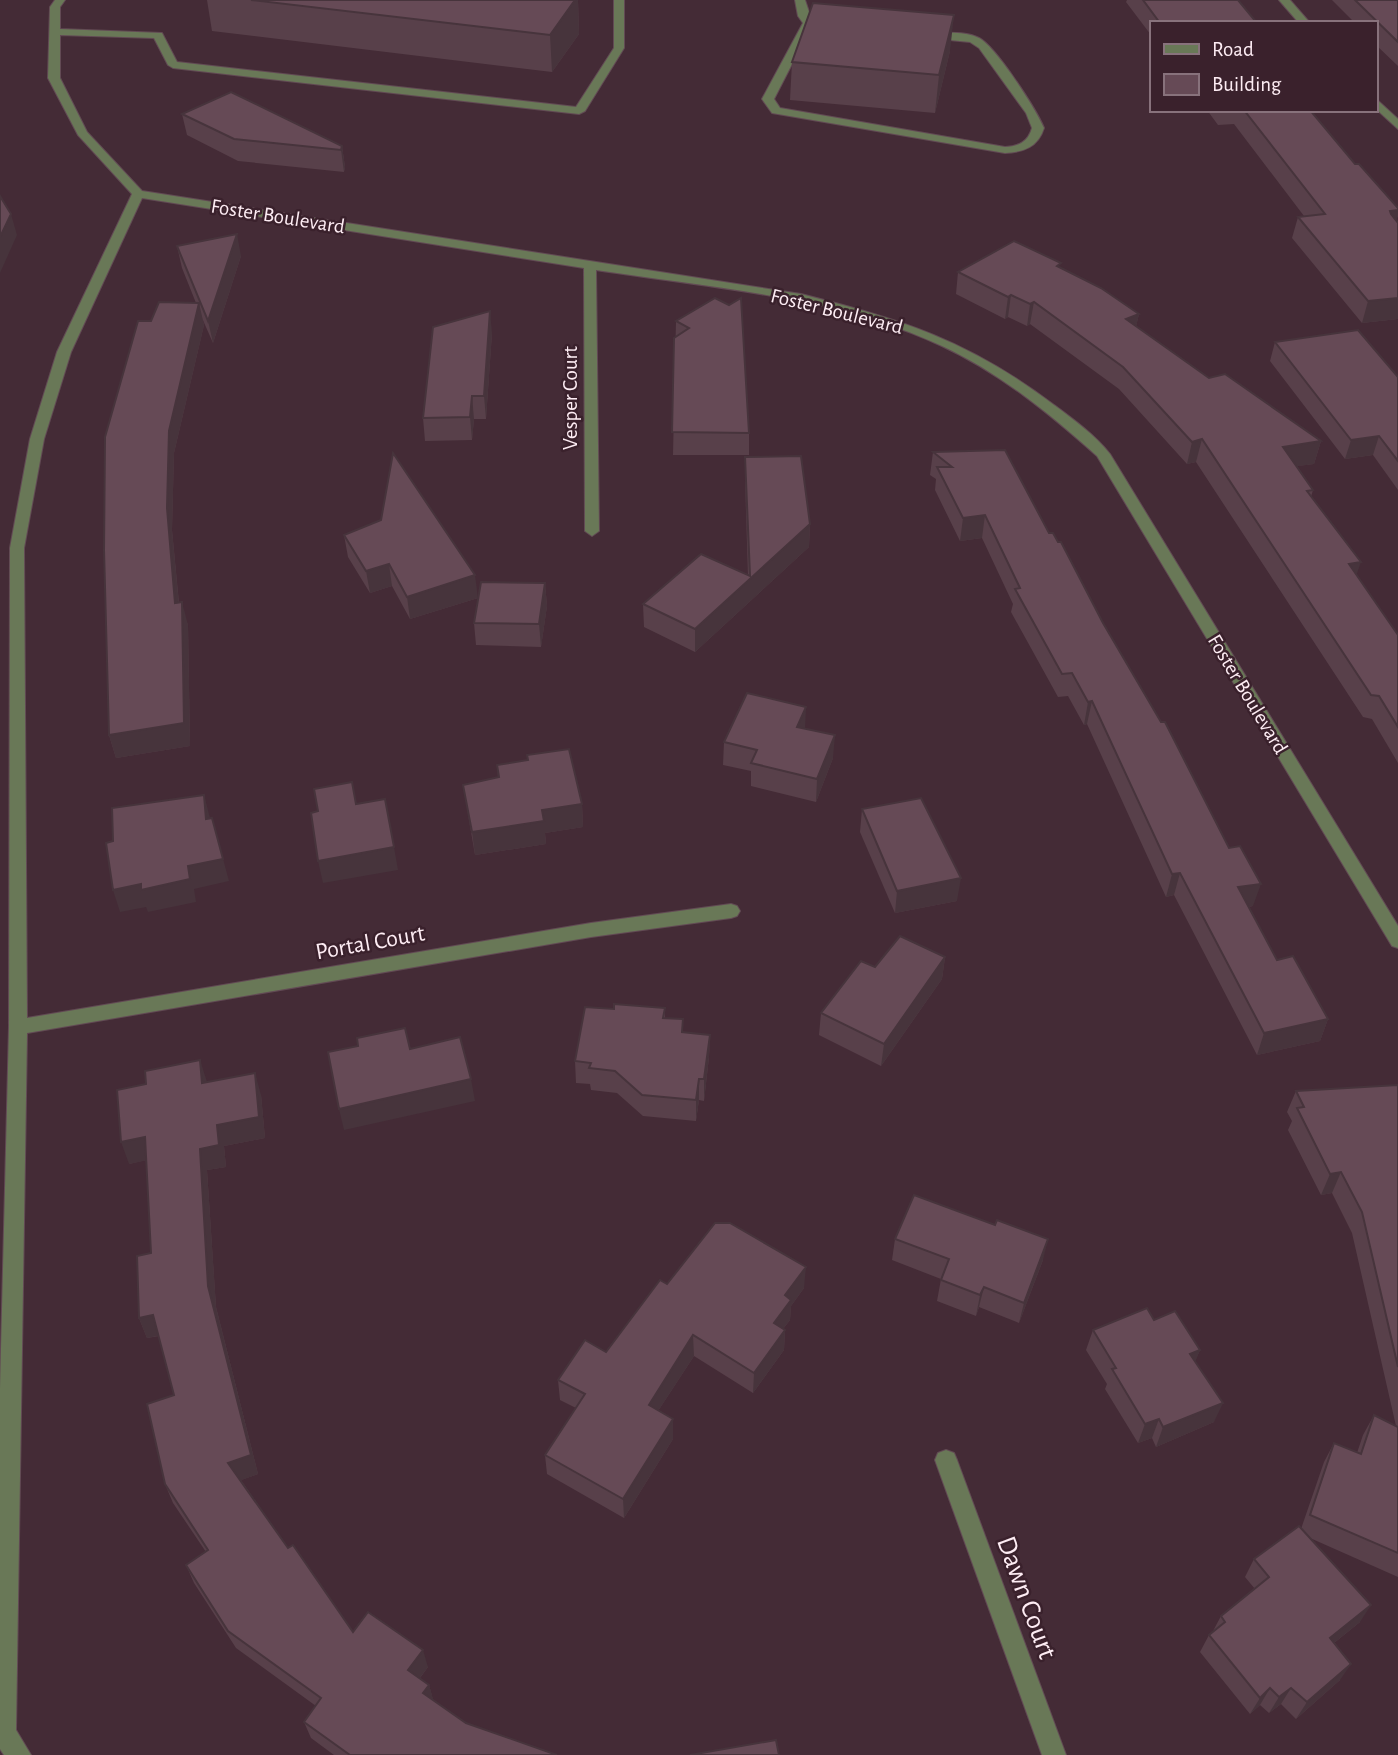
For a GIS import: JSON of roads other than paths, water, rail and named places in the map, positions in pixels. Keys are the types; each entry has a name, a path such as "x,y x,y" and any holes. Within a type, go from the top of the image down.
{"street":[{"path":"19,1755 2,1735 18,1027 17,548 37,439 64,352 138,194 82,133 54,78 55,7 60,0"},
{"path":"55,32 158,35 173,65 579,111 619,48 619,0"},
{"path":"800,0 803,16 808,23 843,28"},
{"path":"1284,0 1302,21"},
{"path":"808,23 768,99 776,111 1005,150 1021,149 1031,142 1038,128 1031,113 983,46 973,39 919,34"},
{"path":"1377,102 1398,125"},
{"name":"Foster Boulevard","path":"138,194 801,298 891,321 964,351 1049,405 1103,454 1398,941"},
{"name":"Vesper Court","path":"590,265 592,531"},
{"name":"Portal Court","path":"18,1027 591,930 732,911"},
{"name":"Dawn Court","path":"946,1460 1054,1755"}]}
